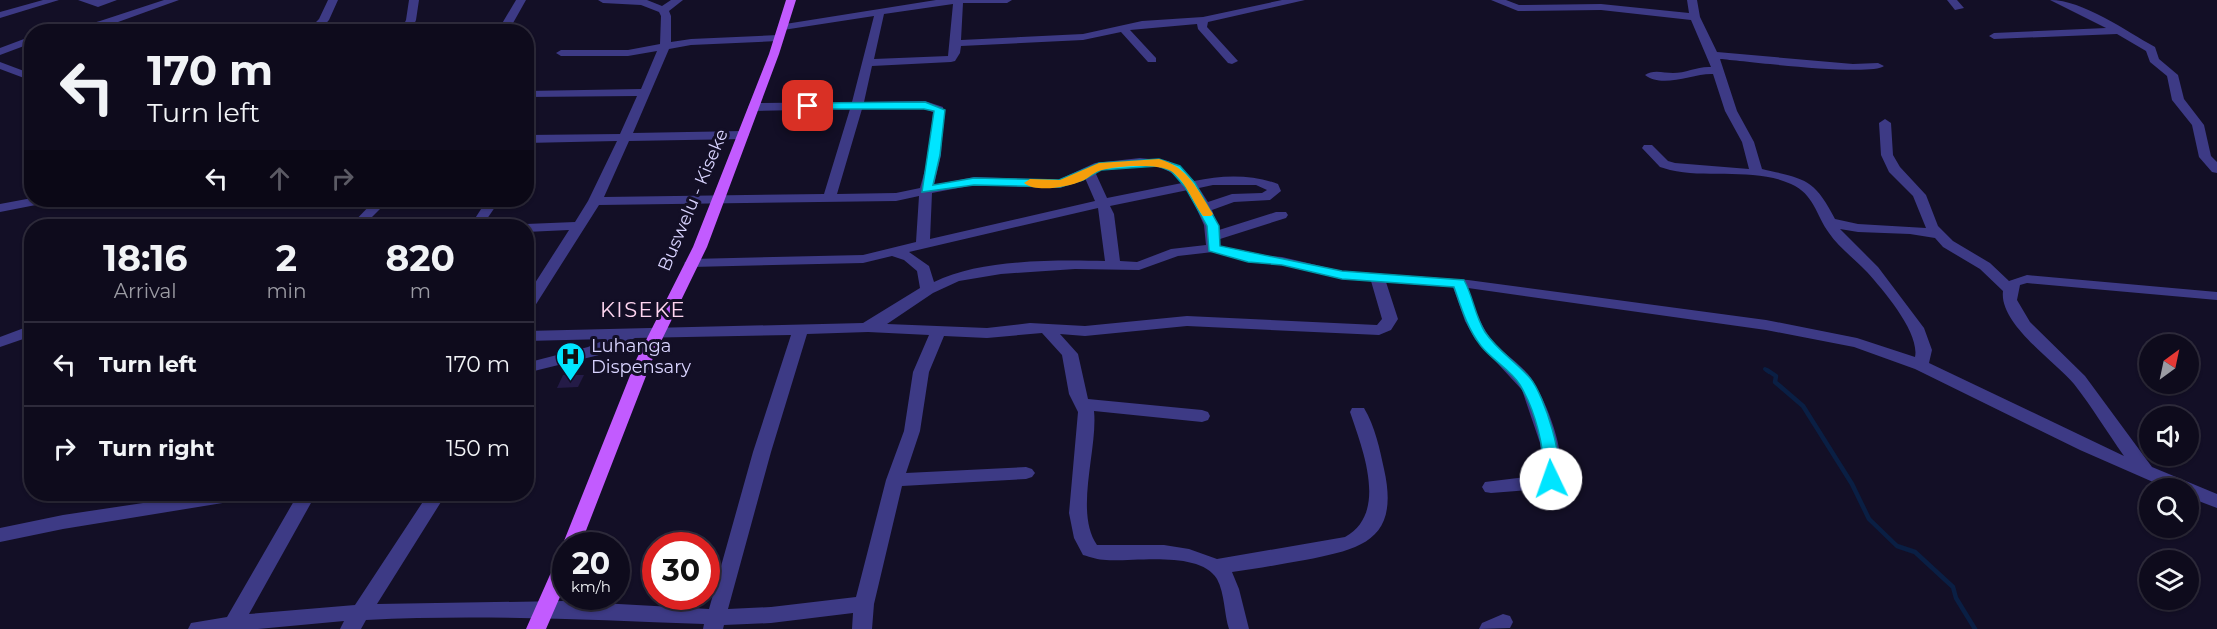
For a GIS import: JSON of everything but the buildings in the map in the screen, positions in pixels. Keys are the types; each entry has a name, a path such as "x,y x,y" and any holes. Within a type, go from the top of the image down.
{"main road":[{"name":"Buswelu - Kiseke","path":"577,532 656,333 691,263 718,201 791,0"},
{"path":"536,629 552,592"}],"street":[{"path":"0,15 54,0"},
{"path":"83,0 98,4 112,0"},
{"path":"103,24 174,0"},
{"path":"320,24 324,20 333,0"},
{"path":"409,24 414,0"},
{"path":"507,24 521,0"},
{"path":"534,297 595,201 665,46 666,16 663,10 650,2 603,0"},
{"path":"663,10 678,0"},
{"path":"868,63 944,61 954,57 959,0"},
{"path":"561,53 639,52 665,46 781,32 880,11 959,0 1006,0"},
{"path":"954,43 1061,40 1142,24 1203,20 1247,9 1300,0"},
{"path":"1496,0 1518,8 1601,7 1695,17"},
{"path":"1692,0 1695,17 1713,55 1731,111 1748,142 1754,168 1758,173"},
{"path":"2055,0 2147,46 2154,60 2172,75 2178,100 2198,125 2205,157 2217,169"},
{"path":"830,197 857,105 880,11"},
{"path":"1203,20 1202,27 1206,33 1232,61"},
{"path":"1123,28 1152,60"},
{"path":"1994,36 2077,30 2120,31"},
{"path":"0,52 24,42"},
{"path":"1713,55 1853,67 1878,66"},
{"path":"0,65 24,75"},
{"path":"1651,75 1676,77 1699,70 1719,71"},
{"path":"534,93 646,92"},
{"path":"754,107 925,105 939,110 934,155 926,190 923,244"},
{"path":"1885,123 1887,155 1894,169 1919,195 1928,220 1938,235"},
{"path":"534,139 743,135"},
{"path":"1648,148 1664,164 1674,167 1758,173 1804,185 1821,200 1842,241 1873,270 1919,332 1924,350 1921,365"},
{"path":"595,201 896,197 974,181 1060,184 1099,166 1159,162 1175,169 1190,186 1204,208 1214,242 1248,258 1282,261 1342,275 1459,283 1799,331 1857,343 1921,365 2158,478"},
{"path":"1091,171 1110,228 1113,266"},
{"path":"691,263 846,261 1103,203 1190,186 1235,180 1258,181 1273,187 1274,191 1265,197 1232,198 1204,208"},
{"path":"0,208 24,203"},
{"path":"363,219 375,207"},
{"path":"866,328 884,320 928,290 955,277 983,272 1075,265 1139,266 1176,252 1214,242 1281,215"},
{"path":"1831,222 1860,231 1900,227 1938,235 1985,266 2010,290 2012,303 2027,329 2079,380 2148,474"},
{"path":"534,228 580,226"},
{"path":"894,252 909,257 924,269 928,279 928,290"},
{"path":"534,336 801,328 866,328 938,333 1101,330 1186,321 1379,330 1386,327 1390,319 1377,277"},
{"path":"2010,290 2015,282 2027,279 2217,296"},
{"path":"1459,283 1481,336 1526,382 1543,423 1550,449 1551,479 1540,483 1491,487"},
{"path":"715,623 762,452 801,328"},
{"path":"1047,330 1070,354 1074,364 1077,394 1083,404 1087,426 1078,513 1083,538 1090,550 1111,555 1142,551 1162,552 1217,566 1249,563 1341,546 1364,535 1376,516 1378,491 1371,450 1358,412"},
{"path":"0,342 24,333"},
{"path":"534,366 593,351 631,333"},
{"path":"862,629 864,604 895,480 912,431 921,372 938,333"},
{"path":"1083,404 1202,416"},
{"path":"895,480 1026,473"},
{"path":"2199,494 2217,501"},
{"path":"0,535 63,522 196,501"},
{"path":"234,623 303,501"},
{"path":"355,622 432,501"},
{"path":"1217,566 1225,574 1239,629"},
{"path":"198,629 234,623 355,622 545,609 715,623 864,604"}],"waterway":[{"path":"1765,369 1769,372"},
{"path":"1767,370 1776,376 1775,382 1803,406 1852,484 1869,519 1897,546 1915,552 1953,587 1956,598 1975,629"}],"slow traffic":[{"path":"1030,183 1060,184 1078,178 1099,166 1159,162 1168,164 1185,179 1207,214"}],"place":[{"name":"Luhanga Dispensary","path":"570,382"}],"district":[{"name":"KISEKE","path":"643,309"}],"route":[{"path":"808,106 925,105 939,110 934,155 926,190 974,181 1052,185 1078,178 1099,166 1159,162 1168,164 1185,179 1204,208 1213,226 1215,236 1213,248 1248,258 1282,261 1342,275 1417,278 1459,283 1476,329 1486,344 1526,382 1532,394 1550,449 1551,479"}]}
